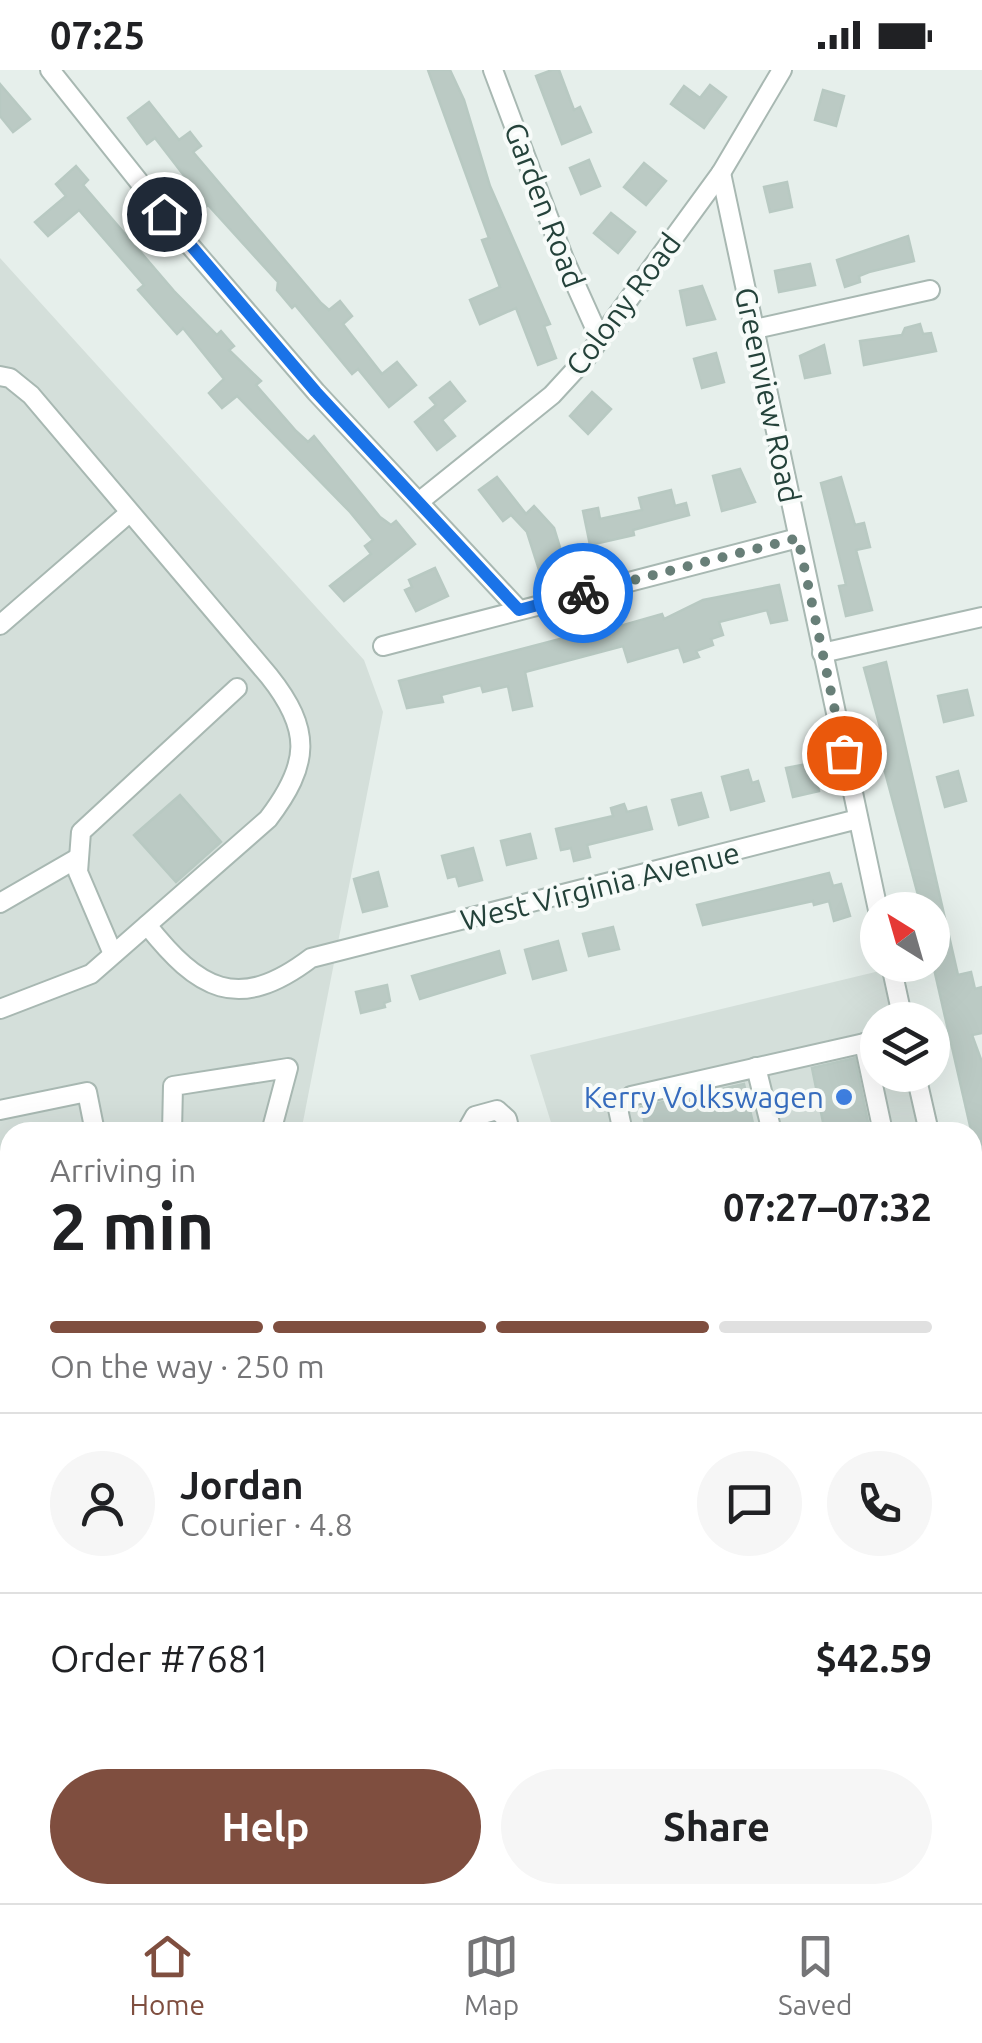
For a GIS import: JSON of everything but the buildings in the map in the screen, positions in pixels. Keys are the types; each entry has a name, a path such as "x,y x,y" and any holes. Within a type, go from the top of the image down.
{"street":[{"path":"50,70 304,377 519,610"},
{"name":"Garden Road","path":"493,70 564,259 600,339"},
{"name":"Colony Road","path":"420,500 552,395 600,339 720,173 782,70"},
{"name":"Greenview Road","path":"720,173 874,892"},
{"path":"755,330 930,290"},
{"path":"0,376 10,378 31,395 294,707 300,747 284,797 268,819 90,974 0,1009"},
{"path":"0,625 128,514"},
{"path":"384,646 798,538"},
{"path":"822,653 982,617"},
{"path":"113,954 76,859 81,832 237,688"},
{"name":"West Virginia Avenue","path":"147,924 198,979 218,989 248,988 279,979 311,958 858,819"},
{"path":"0,903 76,859"},
{"path":"621,1122 618,1109 631,1096 860,1044"},
{"path":"172,1122 173,1086 288,1068 274,1122"},
{"path":"756,1068 770,1122"},
{"path":"0,1110 87,1092 93,1122"},
{"path":"878,1092 882,1122"},
{"path":"920,1092 927,1122"},
{"path":"471,1122 474,1116 497,1110 507,1122"}],"shaded area":[{"path":"0,258 364,660 383,712 303,1122 0,1122"},
{"path":"860,976 860,982 895,982 899,1002 860,1002 860,1092 920,1092 927,1122 551,1122 530,1055"}],"way so far":[{"path":"583,593 798,538 844,753"}],"place":[{"name":"Kerry Volkswagen","path":"844,1097"}],"route":[{"path":"164,214 316,392 519,610 583,593"}]}
